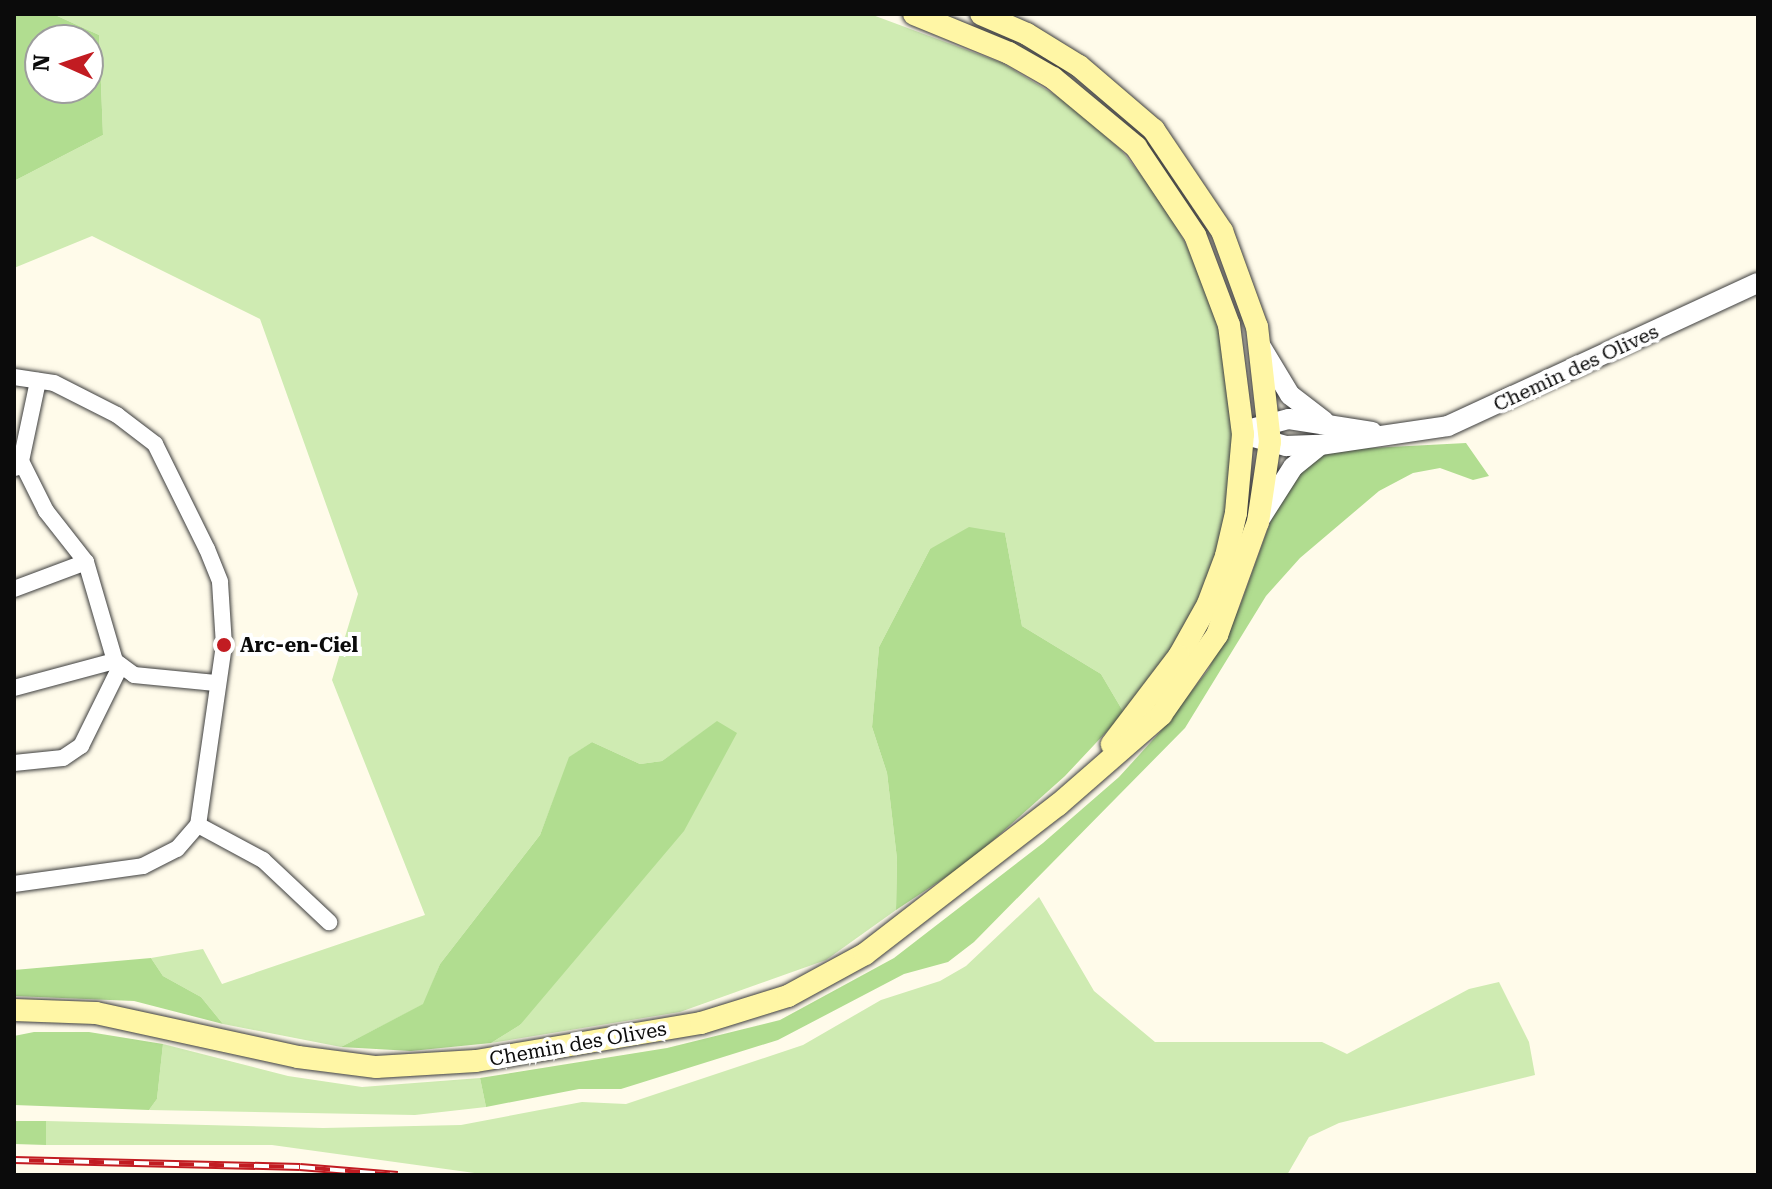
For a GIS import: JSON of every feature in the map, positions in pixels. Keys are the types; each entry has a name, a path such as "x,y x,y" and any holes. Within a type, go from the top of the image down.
{"main road":[{"path":"914,14 1009,53 1053,78 1136,147 1195,235 1215,281 1237,366 1243,434"},
{"path":"981,14 1027,34 1079,66 1162,141 1222,231 1248,295 1260,346 1270,433"},
{"name":"Chemin des Olives","path":"14,1010 126,1018 298,1057 376,1067 476,1061 658,1031 743,1012 822,980 908,925 1058,805 1161,715 1217,635 1258,522 1270,433"},
{"name":"Chemin des Olives","path":"1058,805 1150,699 1208,604 1236,513 1243,434"},
{"name":"Chemin des Olives","path":"14,1017 39,1010"}],"street":[{"name":"Chemin des Olives","path":"1243,434 1270,433 1320,445 1467,419 1758,283"},
{"path":"1260,346 1290,395 1328,423"},
{"path":"14,377 54,383 117,415 155,444 220,582 224,645 216,683 216,728 198,825 177,849 143,866 14,884"},
{"path":"38,381 18,465 46,511 86,562 118,663 134,675 216,683"},
{"name":"Chemin des Olives","path":"1270,433 1289,419 1388,435"},
{"name":"Chemin des Olives","path":"1258,522 1293,467 1320,445"},
{"path":"14,589 86,562"},
{"path":"14,688 118,663"},
{"path":"14,763 63,758 81,746 118,663"},
{"path":"198,825 263,860 329,922"}],"green space":[{"path":"14,14 53,14 75,24 24,24 24,104 102,104 103,135 14,181"},
{"path":"53,14 870,14 1002,63 1067,102 1121,150 1165,205 1203,277 1224,349 1233,410 1233,473 1223,531 1200,604 1157,676 1124,713 1101,674 1022,626 1005,533 930,549 879,647 872,727 887,773 897,859 896,910 826,960 680,1012 491,1043 520,1025 717,722 662,761 640,764 592,742 570,757 540,835 440,964 424,1004 341,1047 223,1024 201,997 163,976 151,958 203,949 222,984 425,915 332,680 358,594 260,319 92,236 14,268 14,181 103,135 104,24 75,24"},
{"path":"1466,443 1489,476 1473,480 1440,468 1413,473 1379,491 1300,558 1266,596 1185,728 974,942 948,962 904,974 778,1040 621,1089 579,1089 486,1107 480,1078 667,1048 780,1020 894,958 1043,843 1119,777 1160,732 1208,670 1240,606 1274,512 1310,460 1333,450"},
{"path":"969,527 1005,533 1022,626 1101,674 1124,713 1065,776 970,861 896,910 897,859 887,773 872,727 879,647 930,549"},
{"path":"717,721 737,733 684,831 520,1025 491,1043 411,1051 341,1047 423,1004 440,964 540,835 569,757 592,742 640,764 662,761"},
{"path":"1039,897 1094,991 1155,1042 1322,1042 1347,1054 1469,989 1499,982 1529,1042 1535,1075 1339,1123 1309,1137 1287,1175 489,1175 272,1145 46,1145 46,1121 323,1128 461,1125 582,1102 626,1104 803,1045 881,1000 940,981 966,966"},
{"path":"151,958 163,976 201,997 223,1024 134,1001 14,996 14,970"},
{"path":"34,1032 89,1032 163,1044 157,1099 149,1110 14,1105 14,1036"},
{"path":"163,1044 288,1076 362,1087 480,1078 486,1107 415,1115 149,1110 157,1099"},
{"path":"14,1121 46,1121 46,1145 14,1144"}],"railway":[{"path":"14,1160 300,1167 398,1175"}],"place":[{"name":"Arc-en-Ciel","path":"224,645"}]}
